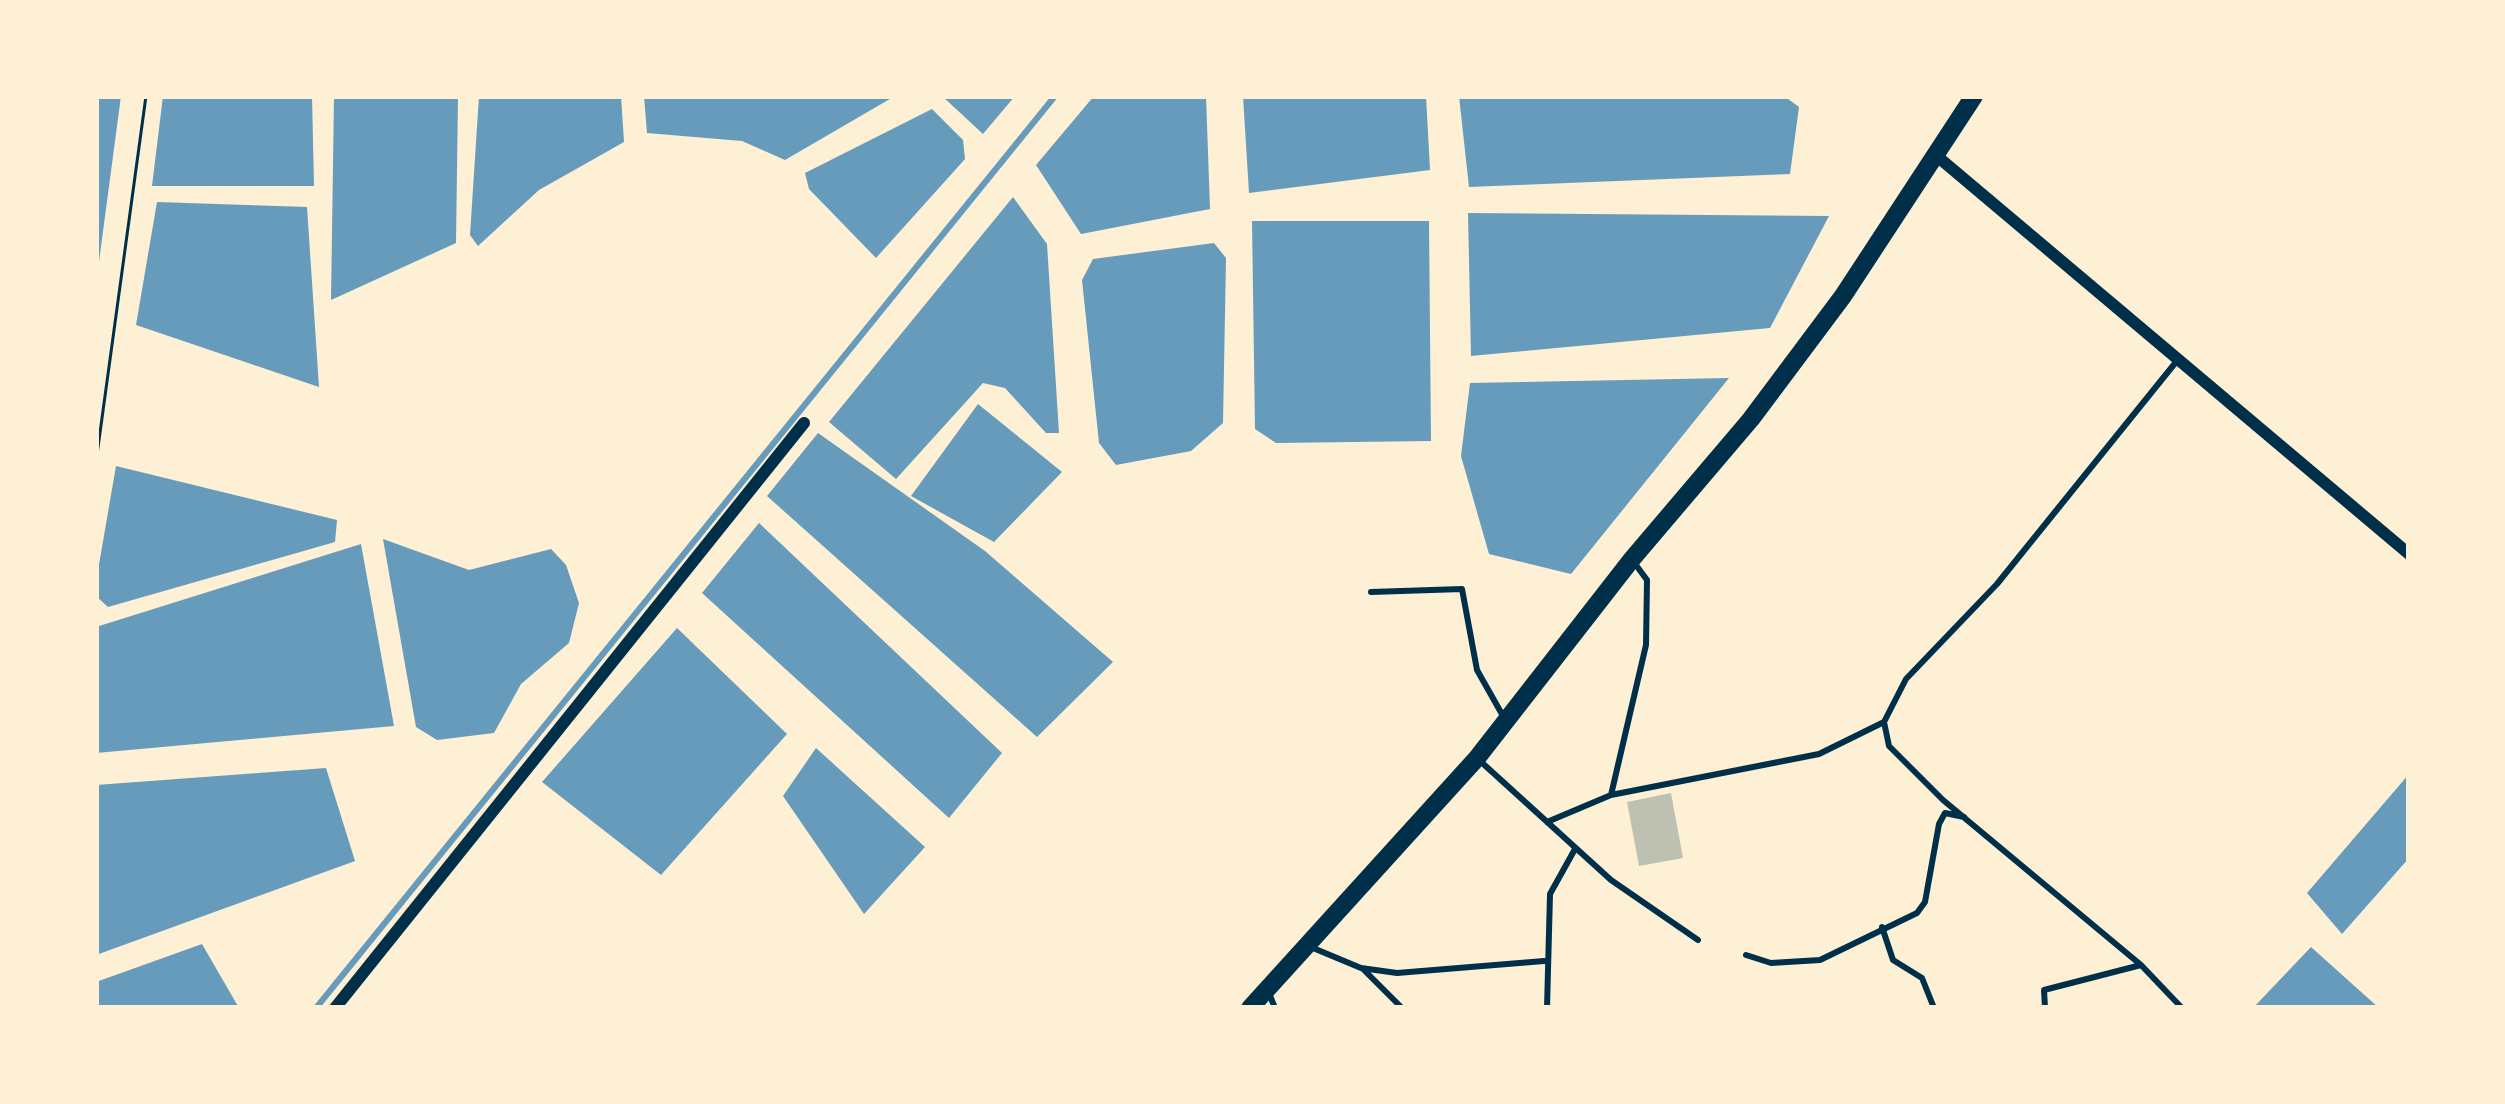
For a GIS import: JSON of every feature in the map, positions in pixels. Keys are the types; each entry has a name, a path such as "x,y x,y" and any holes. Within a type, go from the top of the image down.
{"main road":[{"path":"1250,1008 1477,758 1632,559 1751,419 1938,157 1974,96"}],"street":[{"path":"1938,157 2409,554"},
{"path":"335,1008 804,423"}],"lane":[{"path":"1547,822 1611,795 1820,754 1884,722 1906,679 1997,584 2178,359"},
{"path":"1611,795 1646,645 1647,580 1632,559"},
{"path":"1371,592 1462,589 1478,670 1505,718"},
{"path":"1884,722 1889,746 1966,818 2141,965 2182,1008"},
{"path":"1477,758 1576,849 1698,940"},
{"path":"1746,955 1771,963 1820,960 1922,908 1939,824 1945,813 1966,818"},
{"path":"1547,1008 1544,961 1552,885 1576,849"},
{"path":"1882,927 1893,960 1922,978 1934,1008"},
{"path":"1305,945 1361,968 1397,974 1544,961"},
{"path":"2045,1008 2044,990 2141,965"},
{"path":"1361,968 1402,1008"},
{"path":"1267,988 1275,1008"}],"path":[{"path":"96,462 146,96"}],"water":[{"path":"96,96 121,96 96,284"},
{"path":"163,96 312,96 314,186 152,186"},
{"path":"334,96 458,96 456,243 331,300"},
{"path":"479,96 621,96 624,142 539,190 478,246 470,235"},
{"path":"644,96 895,96 785,160 742,141 647,133"},
{"path":"942,96 1015,96 983,134"},
{"path":"1094,96 1206,96 1210,209 1081,234 1036,165"},
{"path":"1243,96 1426,96 1430,170 1249,193"},
{"path":"1459,96 1784,96 1799,107 1790,174 1469,187"},
{"path":"932,109 963,140 965,159 876,258 809,189 805,173"},
{"path":"1013,197 1047,244 1059,433 1046,433 1005,388 983,383 896,479 829,422"},
{"path":"157,202 307,207 319,387 136,325"},
{"path":"1468,213 1829,216 1770,328 1471,356"},
{"path":"1252,221 1429,221 1431,441 1276,443 1255,429"},
{"path":"1214,243 1226,258 1223,423 1191,451 1116,465 1099,443 1082,280 1093,259"},
{"path":"1729,378 1571,574 1489,554 1461,456 1470,383"},
{"path":"978,404 1062,472 994,542 911,496"},
{"path":"818,433 985,551 1113,662 1037,737 767,496"},
{"path":"116,466 337,520 335,542 108,607 96,596 96,582"},
{"path":"759,523 1002,753 949,818 702,593"},
{"path":"383,539 469,570 551,549 566,565 579,603 569,643 521,684 494,733 437,740 416,727"},
{"path":"361,544 394,726 96,753 96,627"},
{"path":"677,628 787,734 661,875 542,782"},
{"path":"816,748 925,847 864,914 783,796"},
{"path":"326,768 355,861 96,955 96,785"},
{"path":"2409,774 2409,858 2342,934 2307,893"},
{"path":"202,944 239,1008 96,1008 96,982"},
{"path":"2311,947 2379,1008 2253,1008"}],"building":[{"path":"1671,793 1683,858 1639,866 1627,802"}],"waterway":[{"path":"316,1008 1055,96"}]}
